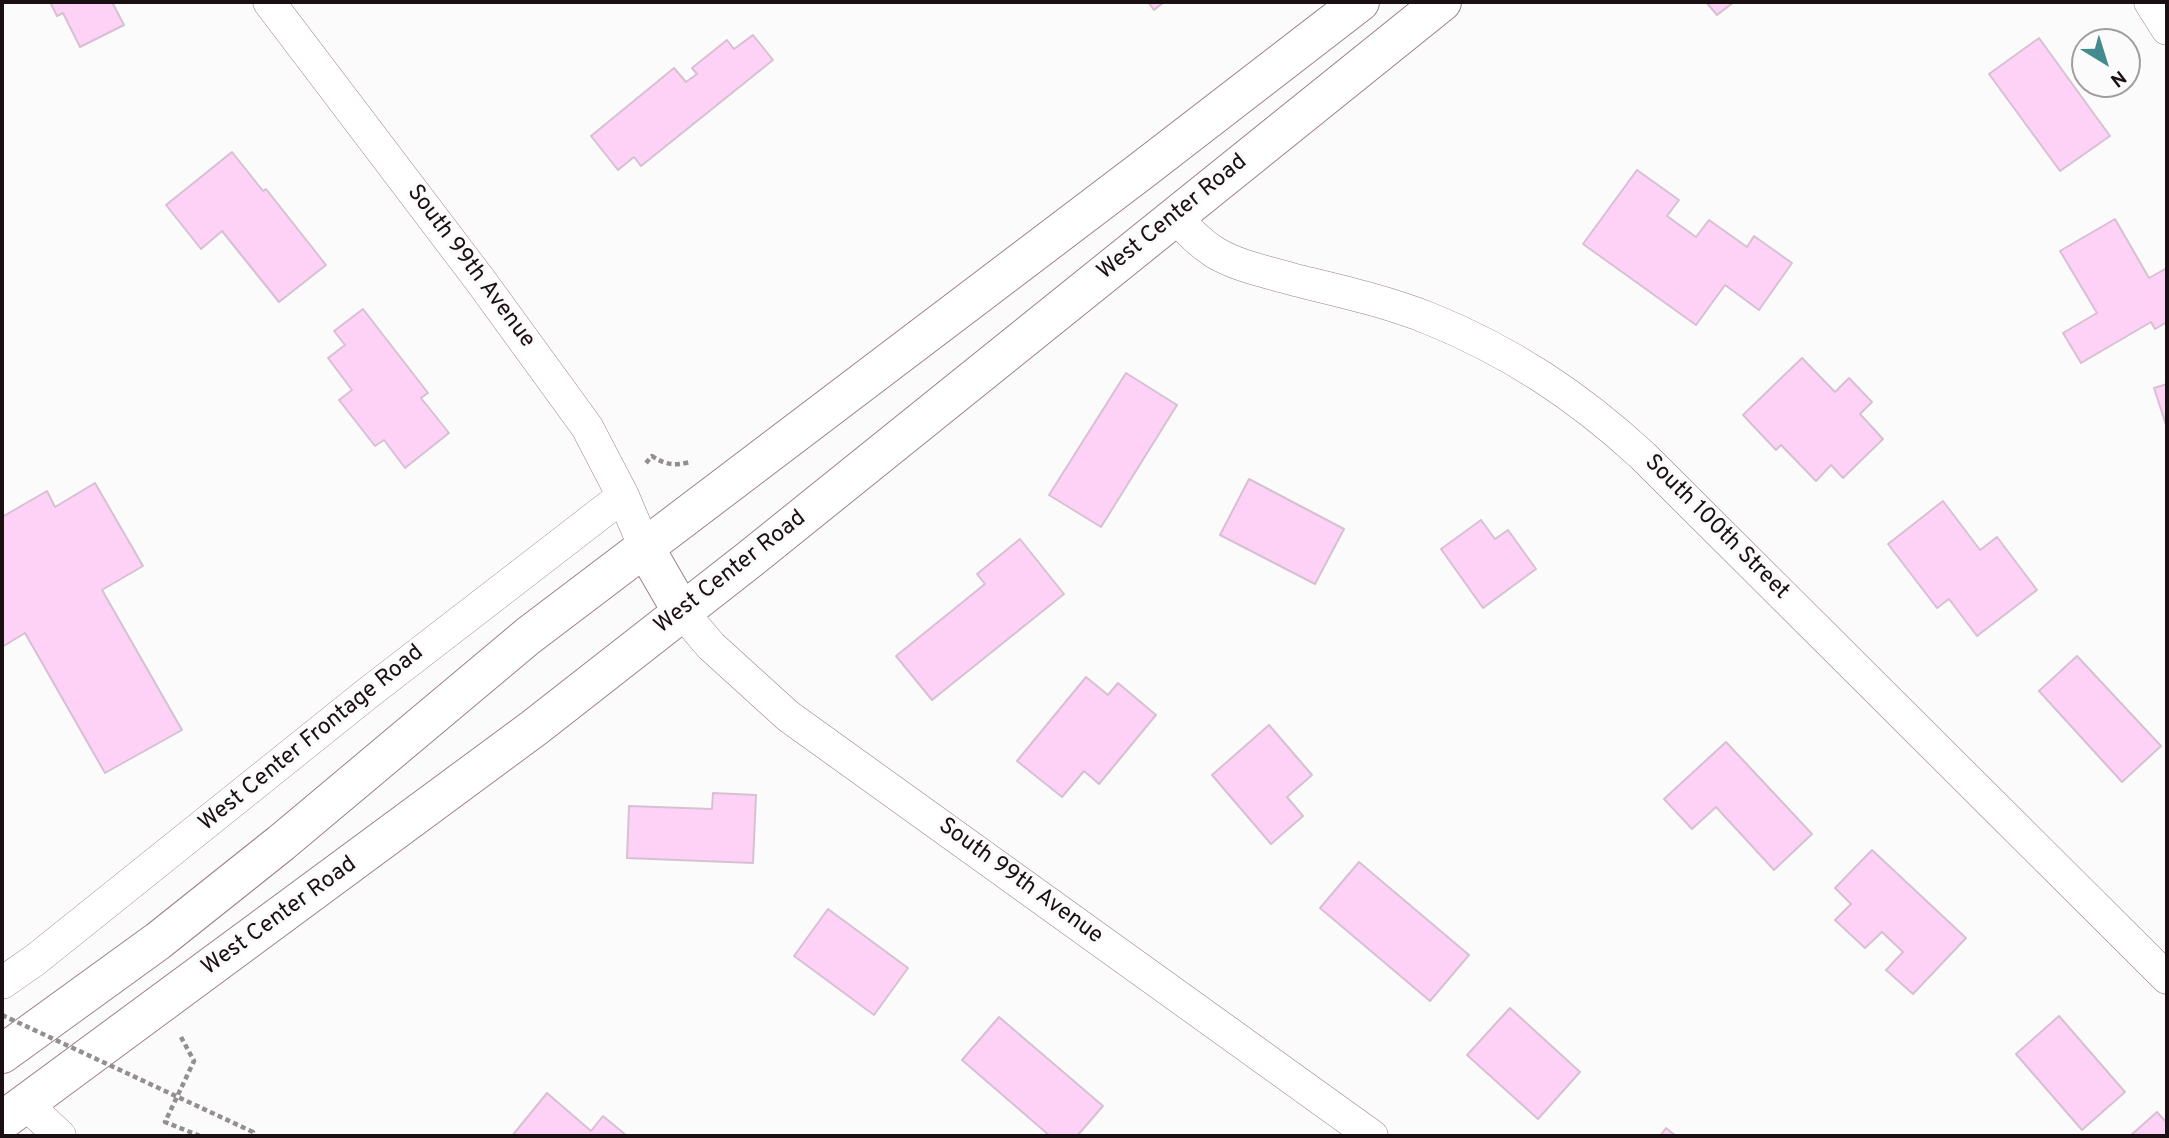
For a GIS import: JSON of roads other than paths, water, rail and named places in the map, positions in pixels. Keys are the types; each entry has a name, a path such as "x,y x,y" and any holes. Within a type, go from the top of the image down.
{"main road":[{"path":"2,1054 158,941 281,843 528,636 1360,2"},
{"name":"West Center Road","path":"14,1113 526,734 1442,2"},
{"path":"645,548 682,612"}],"street":[{"name":"South 99th Avenue","path":"269,2 480,280 587,427 624,496 645,548"},
{"path":"2150,2 2167,29"},
{"name":"South 100th Street","path":"1175,216 1191,234 1208,247 1245,267 1391,305 1430,319 1514,358 1603,419 2167,978"},
{"name":"West Center Frontage Road","path":"2,983 35,960 376,686 624,496"},
{"name":"South 99th Avenue","path":"682,612 710,646 789,716 1372,1136"},
{"path":"14,1113 60,1136"}]}
